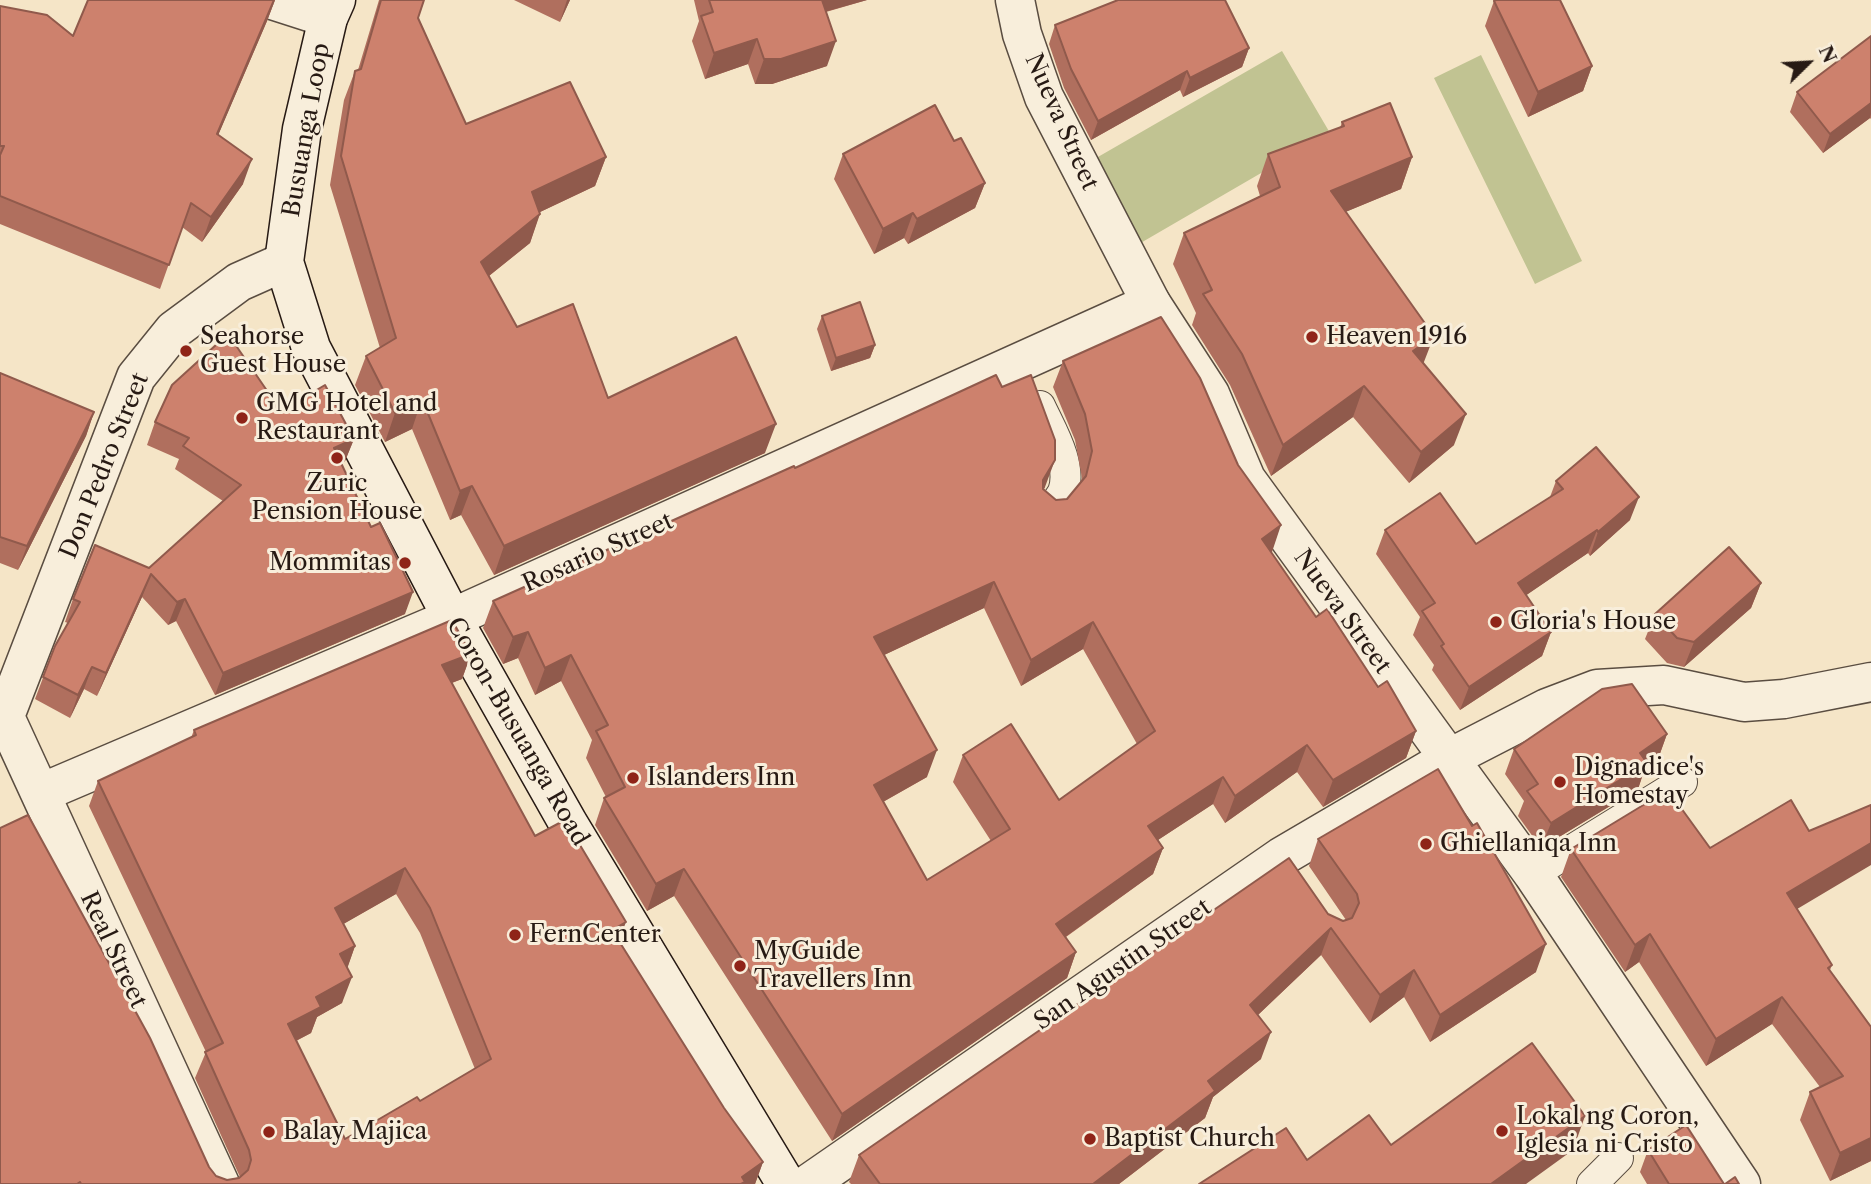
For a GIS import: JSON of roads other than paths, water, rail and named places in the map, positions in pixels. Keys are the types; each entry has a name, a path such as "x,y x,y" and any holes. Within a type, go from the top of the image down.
{"street":[{"path":"272,0 332,9"},
{"name":"Nueva Street","path":"1015,0 1022,34 1044,97 1151,303 1210,394 1246,479 1533,874 1741,1184"},
{"name":"Busuanga Loop","path":"284,262 302,129 332,9"},
{"name":"Coron-Busuanga Road","path":"284,262 311,348 452,618 568,824 786,1184"},
{"name":"Don Pedro Street","path":"3,723 136,377 174,330 239,282 284,262"},
{"name":"Rosario Street","path":"41,793 452,618 1022,364 1151,303"},
{"name":"San Agustin Street","path":"808,1184 1288,868 1448,759 1547,708 1597,689 1664,685 1744,702 1784,699 1871,682"},
{"name":"Real Street","path":"3,723 41,793 220,1184"}],"lane":[{"path":"1022,364 1062,457 1065,476 1063,492 1050,510"},
{"path":"1533,874 1682,782"},
{"path":"1592,1184 1618,1158"}],"place":[{"name":"Heaven 1916","path":"1312,337"},
{"name":"Seahorse Guest House","path":"186,351"},
{"name":"GMG Hotel and Restaurant","path":"242,418"},
{"name":"Zuric Pension House","path":"337,458"},
{"name":"Mommitas","path":"405,563"},
{"name":"Gloria's House","path":"1496,622"},
{"name":"Islanders Inn","path":"633,778"},
{"name":"Dignadice's Homestay","path":"1560,782"},
{"name":"Ghiellaniqa Inn","path":"1426,844"},
{"name":"FernCenter","path":"515,935"},
{"name":"MyGuide Travellers Inn","path":"740,966"},
{"name":"Lokal ng Coron, Iglesia ni Cristo","path":"1502,1131"},
{"name":"Balay Majica","path":"269,1132"},
{"name":"Baptist Church","path":"1090,1139"}]}
